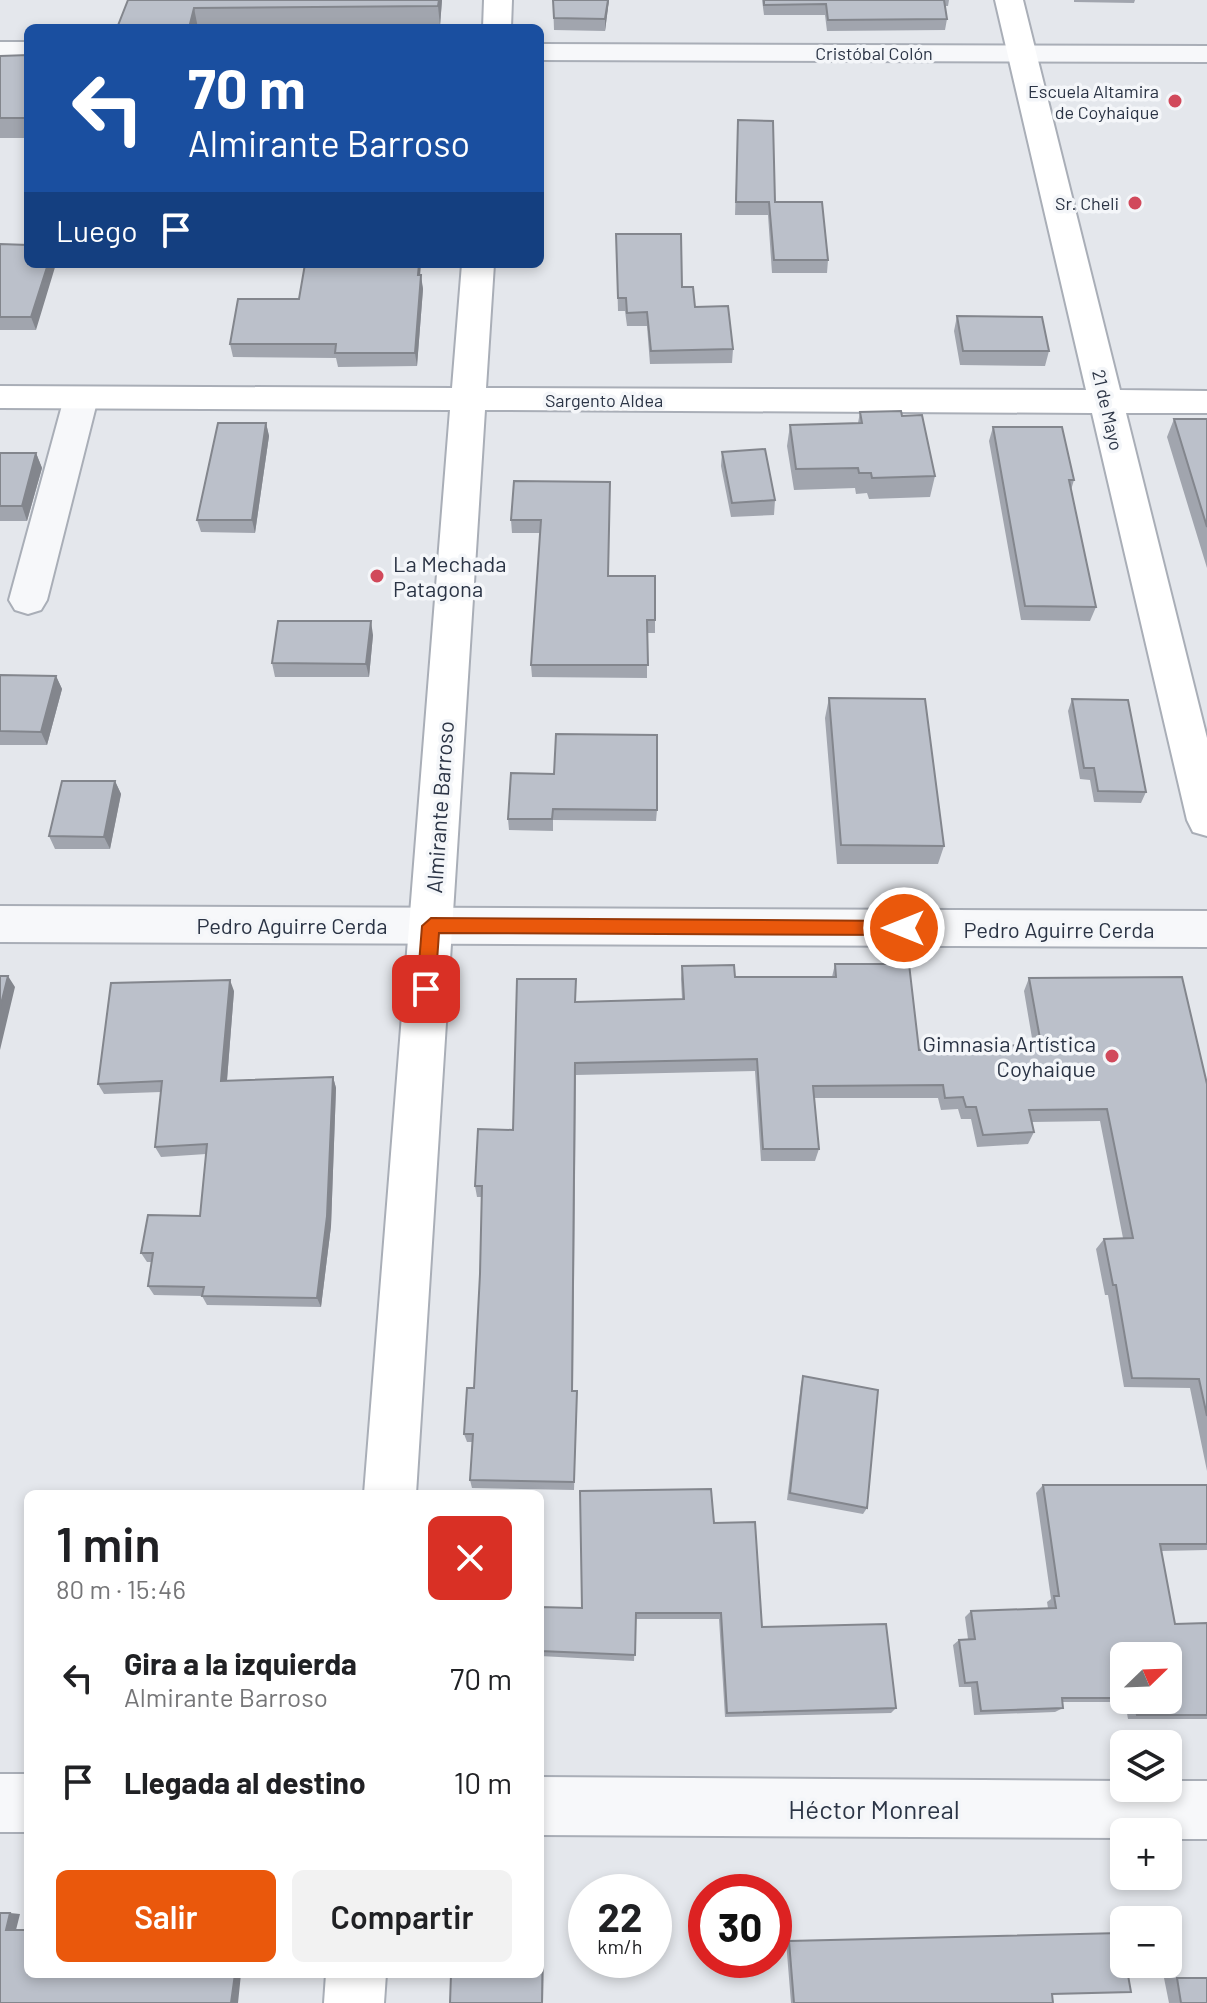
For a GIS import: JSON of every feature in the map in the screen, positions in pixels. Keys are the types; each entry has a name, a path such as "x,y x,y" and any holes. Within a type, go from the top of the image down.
{"street":[{"path":"497,24 498,0"},
{"name":"21 de Mayo","path":"1009,0 1207,820"},
{"path":"0,50 24,50"},
{"name":"Cristóbal Colón","path":"544,52 1207,54"},
{"name":"Almirante Barroso","path":"390,1490 478,268"},
{"name":"Sargento Aldea","path":"0,397 1207,402"},
{"path":"28,600 81,398"},
{"name":"Pedro Aguirre Cerda","path":"0,924 1207,929"},
{"path":"0,1803 24,1803"},
{"name":"Héctor Monreal","path":"544,1806 1207,1810"},
{"path":"354,2003 356,1978"}],"building":[{"path":"128,0 439,0 438,6 194,8 190,24 119,24"},
{"path":"553,0 608,0 605,19 554,18"},
{"path":"764,0 944,0 947,19 828,20 826,4 764,5"},
{"path":"24,55 24,118 0,118 0,56"},
{"path":"738,120 773,121 775,202 822,202 828,260 774,260 769,202 736,202"},
{"path":"616,234 681,234 682,287 693,287 695,307 728,306 733,349 651,351 647,312 627,313 626,298 618,298"},
{"path":"0,244 24,245 24,268 47,268 31,317 0,317"},
{"path":"304,268 419,268 418,275 421,275 415,353 335,353 336,344 230,344 238,299 299,299"},
{"path":"957,316 1042,317 1049,351 963,351"},
{"path":"901,411 902,416 922,415 935,476 872,478 871,473 859,473 858,468 796,469 790,425 862,423 860,412"},
{"path":"1174,419 1207,419 1207,527"},
{"path":"218,423 266,423 252,520 197,520"},
{"path":"993,427 1062,427 1074,480 1069,480 1096,607 1025,606"},
{"path":"765,449 775,500 732,503 722,452"},
{"path":"0,453 36,453 22,506 0,506"},
{"path":"514,481 610,482 608,576 655,576 655,620 647,620 648,665 531,665 541,520 511,520"},
{"path":"278,621 371,621 366,664 272,663"},
{"path":"0,675 56,676 41,732 0,731"},
{"path":"829,698 925,699 944,846 841,845"},
{"path":"1072,699 1128,700 1146,792 1098,791 1094,768 1084,768"},
{"path":"556,734 657,735 657,810 553,809 552,819 508,819 511,773 554,774"},
{"path":"62,781 115,781 104,837 49,836"},
{"path":"835,964 909,964 919,1050 1041,1044 1029,978 1182,977 1207,1084 1207,1416 1199,1379 1132,1378 1116,1285 1113,1285 1104,1239 1133,1238 1107,1109 1029,1110 1034,1132 983,1135 976,1107 966,1107 963,1097 945,1098 943,1085 813,1086 819,1149 763,1149 757,1059 575,1063 572,1391 577,1391 574,1482 470,1480 473,1434 464,1434 467,1388 474,1388 480,1274 482,1186 475,1186 478,1129 513,1130 517,979 576,979 575,1002 684,999 682,966 734,965 735,977 836,977"},
{"path":"0,976 8,976 0,1008"},
{"path":"230,980 221,1081 333,1077 327,1216 317,1298 202,1296 204,1287 148,1286 153,1253 141,1253 148,1215 200,1216 207,1144 155,1147 162,1081 98,1084 111,983"},
{"path":"803,1376 878,1390 867,1508 790,1493"},
{"path":"1043,1485 1207,1485 1207,1544 1160,1544 1175,1624 1207,1623 1207,1715 1137,1715 1182,1714 1182,1642 1110,1642 1110,1698 1062,1698 1063,1708 981,1711 977,1682 965,1683 959,1640 975,1639 971,1611 1056,1608 1054,1596 1059,1596"},
{"path":"711,1489 714,1523 755,1522 762,1627 886,1624 896,1708 727,1713 721,1613 636,1613 635,1655 544,1651 544,1607 582,1608 580,1491"},
{"path":"0,1913 10,1913 6,1930 24,1930 24,1978 234,1978 231,2003 0,2003"},
{"path":"1110,1933 1110,1978 1128,1978 1131,1992 1052,1994 1053,2003 794,2003 792,1941"},
{"path":"451,1978 542,1978 542,2003 450,2003"},
{"path":"1177,1978 1207,1978 1207,2003 1181,2003"}],"place":[{"name":"Escuela Altamira de Coyhaique","path":"1175,101"},
{"name":"Sr. Cheli","path":"1135,203"},
{"name":"La Mechada Patagona","path":"377,576"},
{"name":"Gimnasia Artística Coyhaique","path":"1112,1056"}],"route":[{"path":"426,989 431,926 904,928"}]}
